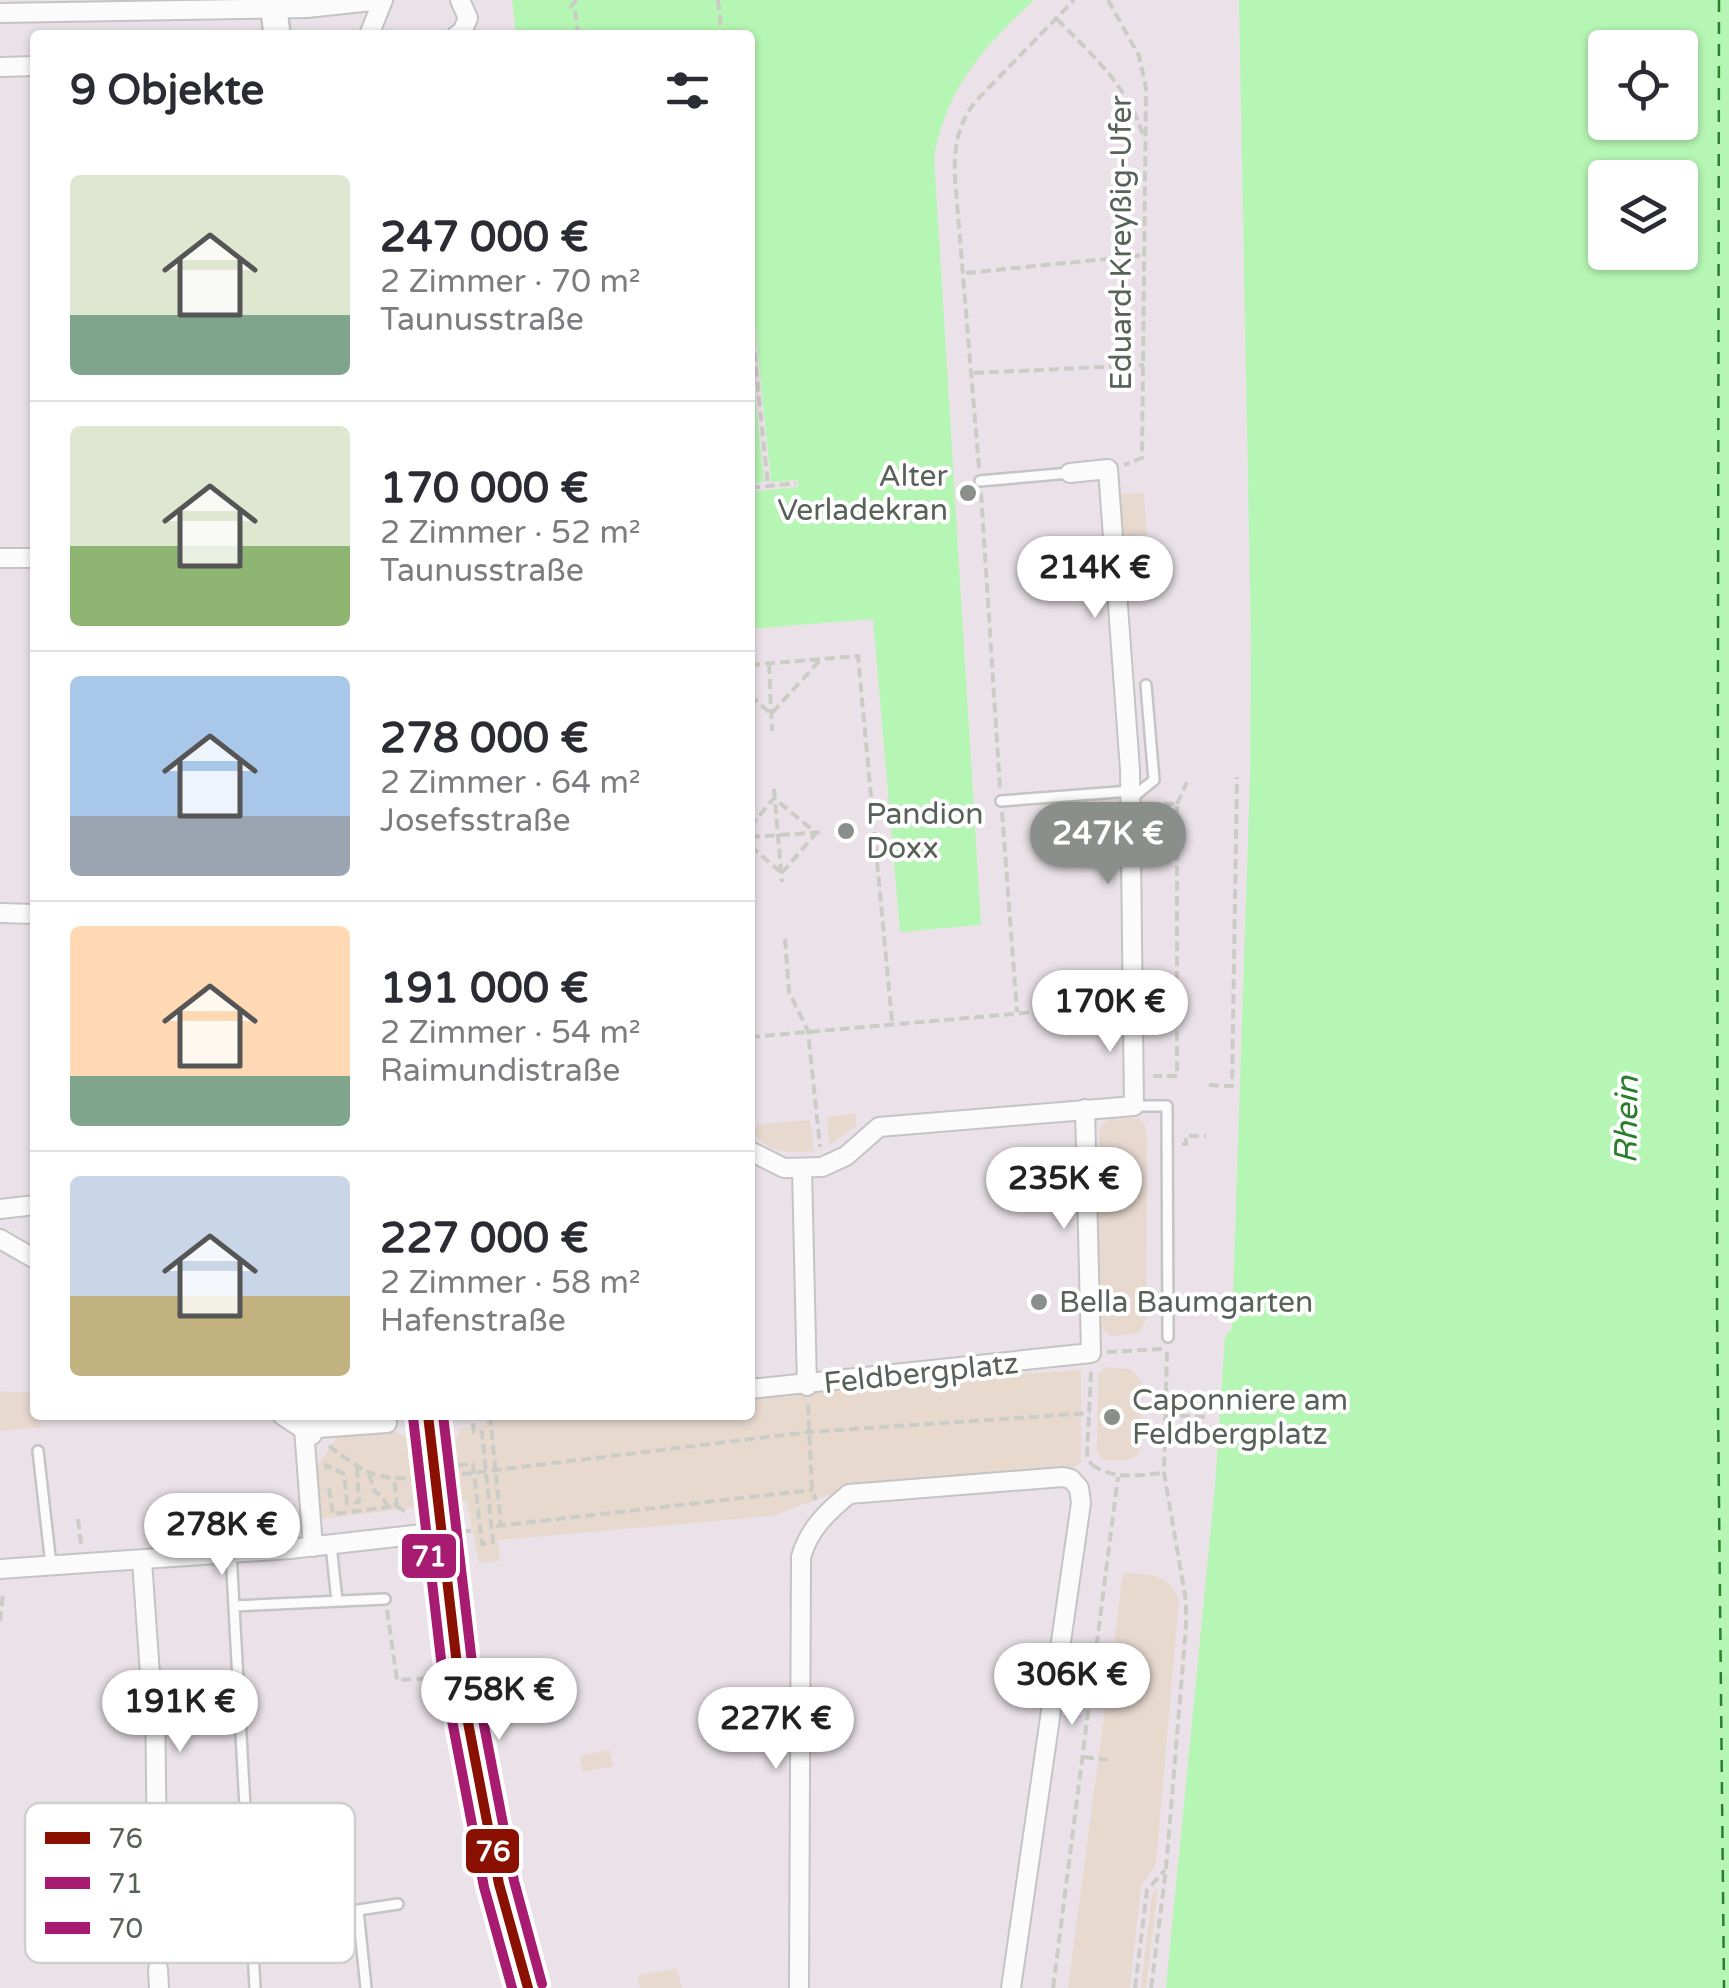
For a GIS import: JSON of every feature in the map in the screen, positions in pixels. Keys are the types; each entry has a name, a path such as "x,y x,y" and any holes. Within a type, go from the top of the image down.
{"main road":[{"path":"274,4 277,30"},
{"path":"438,1505 459,1531 457,1665 499,1884 528,1988"}],"street":[{"path":"0,13 382,0 371,30"},
{"path":"460,0 468,18 463,30"},
{"path":"0,67 30,66"},
{"path":"755,1154 784,1168 822,1167 846,1156 879,1126 1134,1106 1131,798 1108,469 1070,473"},
{"path":"0,558 30,558"},
{"path":"0,913 30,914"},
{"path":"1086,1109 1091,1354"},
{"path":"802,1169 807,1386"},
{"path":"0,1209 30,1206"},
{"path":"0,1238 30,1256"},
{"name":"Feldbergplatz","path":"755,1389 1091,1354"},
{"path":"289,1420 310,1434 387,1423"},
{"path":"310,1434 322,1546"},
{"path":"799,1988 801,1557 807,1538 849,1494 1063,1477 1080,1488 1080,1503 1011,1988"},
{"path":"0,1569 142,1561 459,1531"},
{"path":"142,1561 150,1674 155,1691 156,1803"}],"lane":[{"path":"980,481 1070,473"},
{"path":"1000,801 1131,798 1154,780 1146,685"},
{"path":"1134,1106 1167,1106 1168,1337"},
{"path":"38,1450 51,1568"},
{"path":"322,1546 336,1601"},
{"path":"231,1553 245,1803"},
{"path":"234,1606 385,1598"},
{"path":"366,1988 358,1910 398,1904"},
{"path":"255,1963 256,1988"}],"path":[{"path":"577,0 571,6 577,30"},
{"path":"718,0 721,30"},
{"path":"1017,1012 955,140 964,116 975,102 1074,0"},
{"name":"Eduard-Kreyßig-Ufer","path":"1108,0 1138,56 1146,88 1142,458 1108,469"},
{"path":"1056,18 1117,81 1135,111 1145,144"},
{"path":"964,273 1146,255"},
{"path":"755,357 768,486"},
{"path":"971,374 1144,365"},
{"path":"755,487 796,483"},
{"path":"755,665 858,656 871,829 892,1022"},
{"path":"771,714 821,659"},
{"path":"769,664 772,730"},
{"path":"755,700 771,714"},
{"path":"1208,1085 1232,1086 1237,777"},
{"path":"1134,1076 1177,1076 1178,804 1187,782"},
{"path":"774,789 782,882"},
{"path":"755,821 774,798"},
{"path":"774,798 816,833"},
{"path":"1131,798 1178,804"},
{"path":"755,838 825,832"},
{"path":"782,873 816,833"},
{"path":"755,850 782,873"},
{"path":"785,939 789,992 808,1031 822,1167"},
{"path":"1224,999 1234,999"},
{"path":"1133,1004 1187,1001"},
{"path":"755,1036 1070,1008"},
{"path":"1186,1144 1186,1136 1206,1136"},
{"path":"1151,1988 1166,1869 1186,1602 1164,1474 1167,1349 1091,1354 1087,1458 1105,1474 1164,1474"},
{"path":"807,1386 812,1490 818,1523"},
{"path":"473,1420 474,1433 482,1432 488,1474 493,1542 482,1544 475,1475 473,1464 427,1465 422,1478 426,1486 438,1489 448,1476 475,1475 488,1474 809,1432 1090,1413"},
{"path":"1166,1415 1209,1418"},
{"path":"491,1420 498,1526 812,1490"},
{"path":"310,1434 370,1474 422,1478"},
{"path":"345,1458 348,1503 359,1502 356,1466"},
{"path":"344,1474 326,1465 333,1514 396,1506 408,1512"},
{"path":"443,1466 448,1476"},
{"path":"370,1474 375,1492 387,1506 397,1504 392,1478"},
{"path":"1052,1988 1118,1476"},
{"path":"78,1519 82,1549"},
{"path":"0,1621 3,1594"},
{"path":"385,1598 397,1680 432,1678"},
{"path":"1084,1757 1107,1760"},
{"path":"1135,1988 1148,1890 1166,1869"}],"shaded area":[{"path":"1144,493 1150,587 1126,589 1120,494"},
{"path":"856,1113 856,1126 829,1145 827,1117"},
{"path":"1139,1118 1147,1137 1146,1320 1139,1333 1111,1336 1098,1326 1099,1132 1111,1119"},
{"path":"810,1120 814,1151 772,1148 755,1133 759,1124"},
{"path":"1106,1367 1131,1369 1142,1382 1141,1446 1137,1456 1127,1460 1104,1460 1097,1452 1098,1374"},
{"path":"1081,1370 1081,1462 1075,1467 834,1493 773,1516 498,1540 500,1561 479,1563 467,1501 322,1519 315,1470 337,1437 396,1432 413,1441 459,1437 459,1429 486,1425 486,1420 755,1420 755,1390"},
{"path":"0,1391 30,1393 30,1420 41,1420 42,1427 0,1431"},
{"path":"1123,1573 1163,1580 1179,1599 1156,1864 1141,1886 1130,1988 1068,1988"},
{"path":"609,1750 613,1766 583,1772 580,1756"},
{"path":"1158,1888 1146,1988 1141,1988 1152,1894"},
{"path":"677,1969 682,1988 640,1988 637,1975"}],"water":[{"path":"512,0 1034,0 970,69 948,108 934,156 981,925 900,932 873,619 755,629 755,30 515,30"},
{"name":"Rhein","path":"1239,0 1729,0 1729,1988 1166,1988 1215,1487 1225,1337 1232,1328 1250,778"}],"pier":[{"path":"755,325 771,482 798,480 798,487 755,491 755,483 764,482 755,394"}],"ferry route":[{"path":"1719,0 1717,1308 1724,1988"}],"tunnel":[{"path":"431,1440 437,1505"}],"transit line":[{"name":"71","path":"413,1420 442,1668 484,1887 512,1988"},
{"name":"76","path":"429,1420 457,1665 499,1884 528,1988"},
{"name":"70","path":"444,1420 472,1663 514,1881 542,1984"}],"place":[{"name":"Alter Verladekran","path":"968,493"},
{"name":"Pandion Doxx","path":"846,831"},
{"name":"Bella Baumgarten","path":"1039,1302"},
{"name":"Caponniere am Feldbergplatz","path":"1112,1417"}]}
